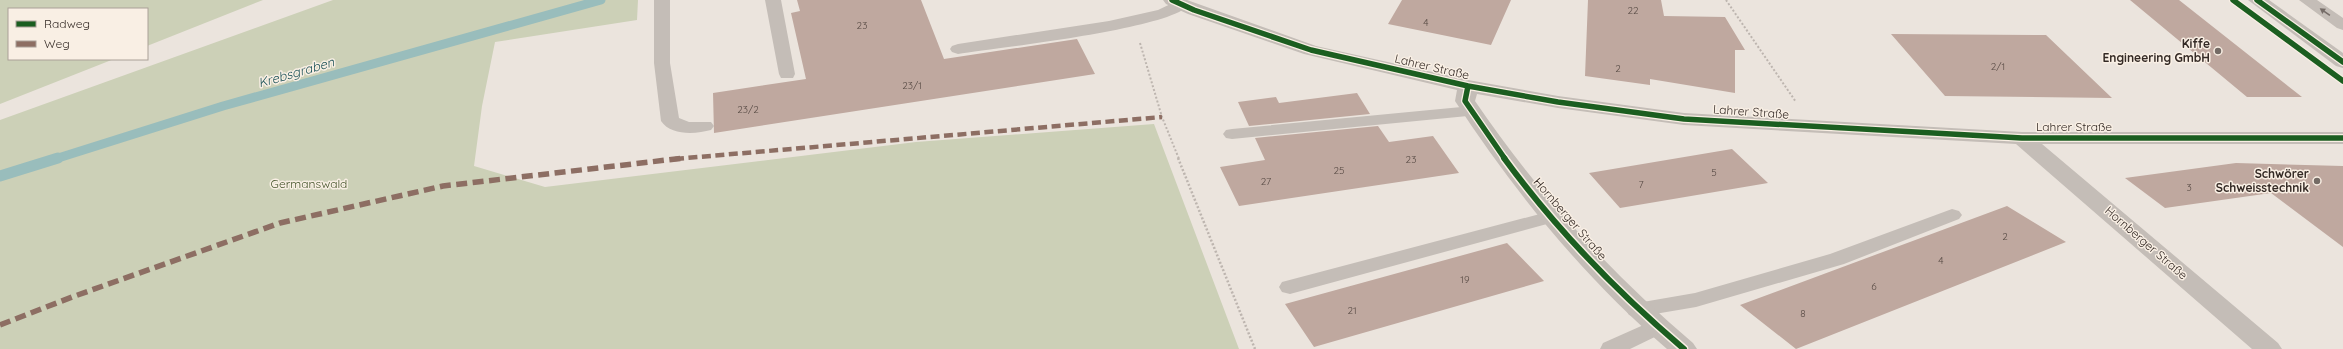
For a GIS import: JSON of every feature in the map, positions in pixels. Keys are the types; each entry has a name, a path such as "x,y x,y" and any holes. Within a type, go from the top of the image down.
{"street":[{"path":"2257,0 2343,62"},
{"name":"Lahrer Straße","path":"1177,2 1311,50 1468,86 1558,102 1684,119 2022,138 2343,138"},
{"name":"Hornberger Straße","path":"1468,86 1466,101 1472,111 1488,136 1551,217 1637,310 1684,349"},
{"name":"Hornberger Straße","path":"2022,138 2269,349"}],"lane":[{"path":"662,0 662,63 670,121 687,128 706,126"},
{"path":"2308,0 2343,24"},
{"path":"958,49 1134,21 1163,14 1177,2"},
{"path":"759,15 774,6 775,46 787,74"},
{"path":"1232,134 1472,111"},
{"path":"1637,310 1696,300 1837,259 1952,215"},
{"path":"1290,287 1551,217"},
{"path":"1611,349 1657,327"}],"path":[{"path":"1726,0 1813,127"},
{"path":"1134,21 1162,117 1255,349"}],"green space":[{"path":"0,0 263,0 148,46 148,8 8,8 8,60 111,60 0,104"},
{"name":"Germanswald","path":"333,0 638,0 637,20 495,42 482,106 474,166 545,187 916,142 1154,124 1239,349 0,349 0,120"}],"building":[{"path":"797,0 921,0 944,59 1077,39 1095,74 714,133 713,93 806,79 791,13 800,11"},
{"path":"1402,0 1511,0 1491,45 1388,24"},
{"path":"1588,0 1661,0 1664,16 1725,17 1745,50 1735,50 1735,93 1650,79 1650,85 1585,76"},
{"name":"Kiffe Engineering GmbH","path":"2130,0 2179,0 2302,97 2247,97"},
{"path":"1891,34 2046,35 2112,98 1945,96"},
{"path":"1357,93 1370,114 1249,126 1238,102 1276,97 1279,103"},
{"path":"1378,126 1389,142 1433,136 1459,173 1239,206 1220,167 1265,160 1255,138"},
{"path":"1732,149 1768,183 1620,208 1589,173"},
{"path":"2236,163 2343,166 2343,247 2271,193 2165,208 2125,178"},
{"path":"2007,206 2066,242 1796,349 1740,305"},
{"path":"1507,243 1544,281 1314,347 1285,304"}],"waterway":[{"name":"Krebsgraben","path":"55,159 223,106 601,0"},
{"name":"Krebsgraben","path":"0,176 58,158"}],"marked path":[{"path":"0,325 72,297 280,223 443,186 682,158 1162,117"}],"cycle path":[{"path":"1172,0 1194,10 1311,50 1468,86 1558,102 1684,119 2022,138 2343,138"},
{"path":"2233,0 2343,81"},
{"path":"2257,0 2343,62"},
{"path":"1468,86 1465,101 1487,135 1537,201 1593,265 1653,323 1684,349"}],"place":[{"name":"Kiffe Engineering GmbH","path":"2218,51"},
{"name":"Schwörer Schweisstechnik","path":"2317,181"}]}
